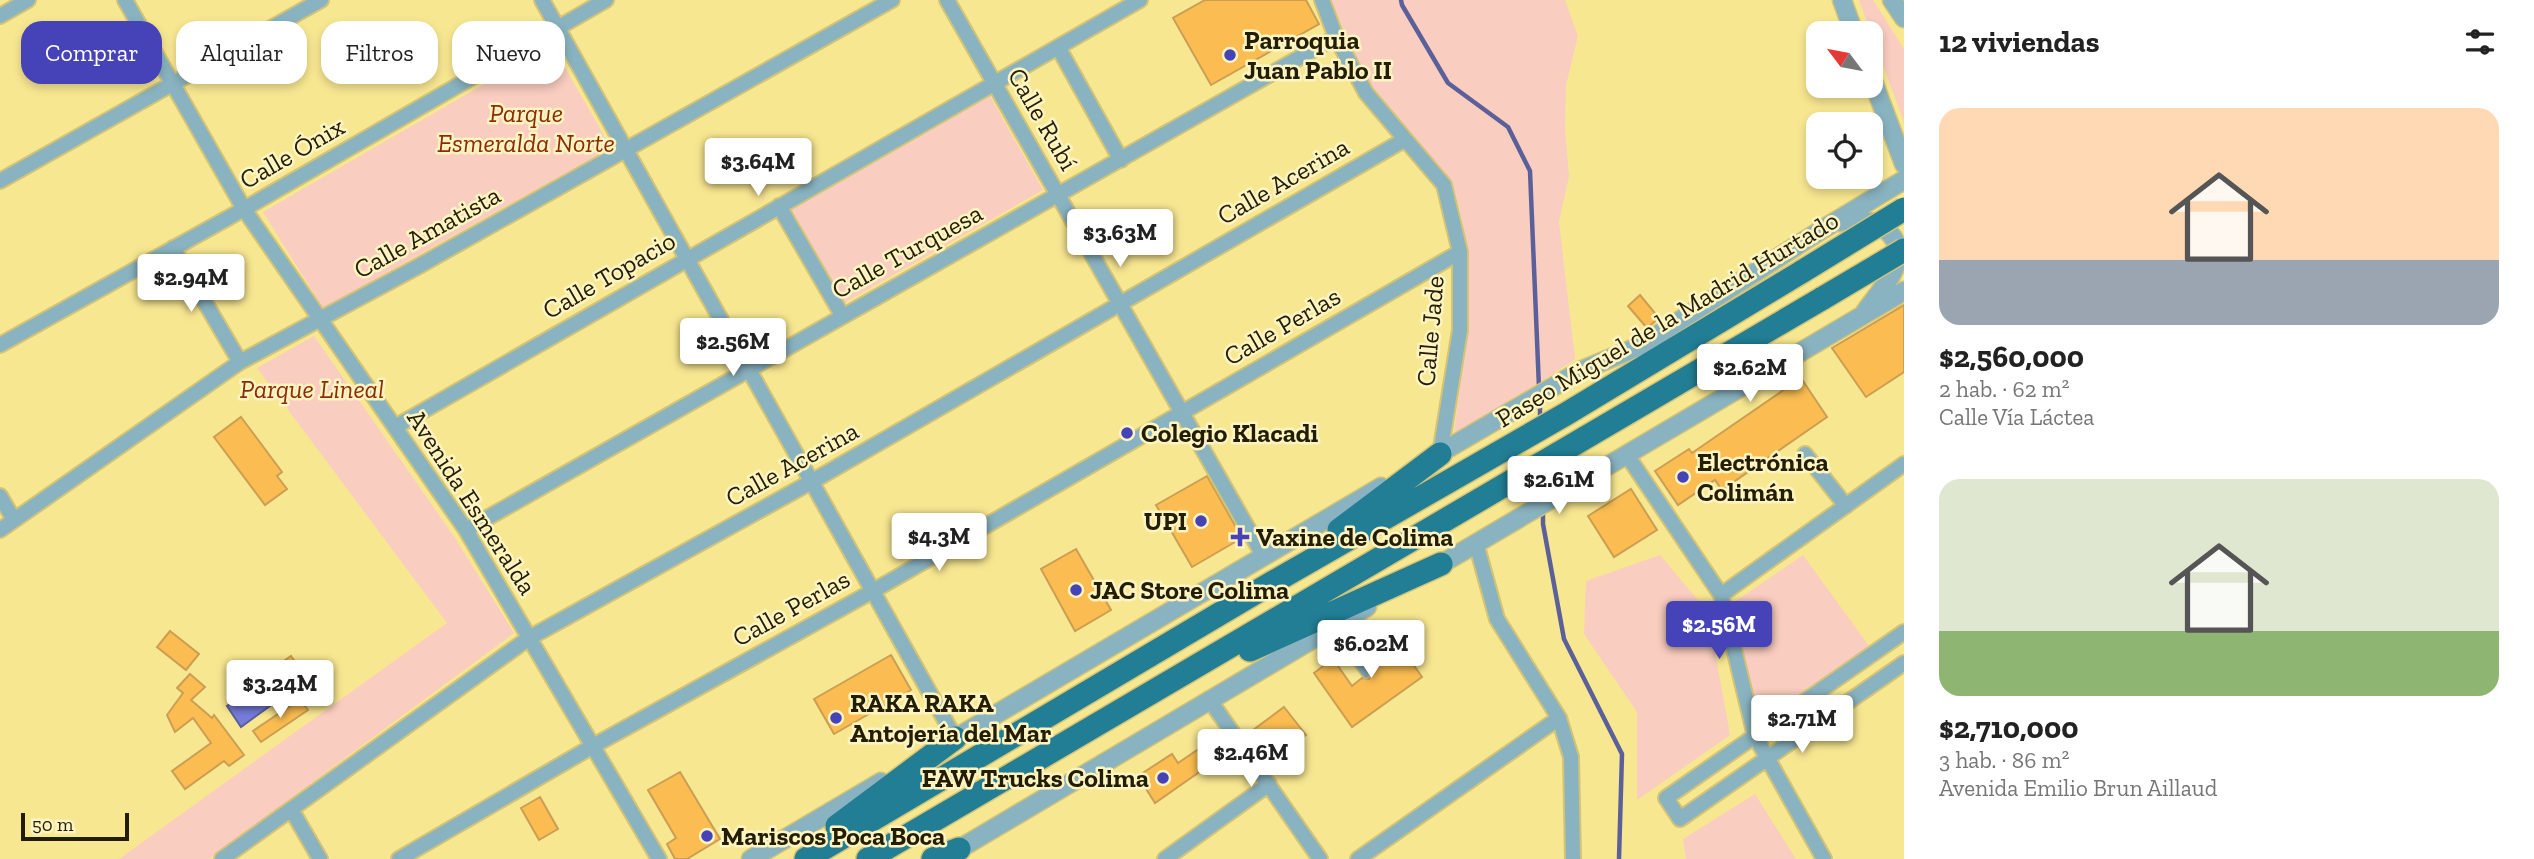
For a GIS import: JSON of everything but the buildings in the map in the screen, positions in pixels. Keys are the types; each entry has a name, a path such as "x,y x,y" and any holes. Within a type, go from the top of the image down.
{"highway":[{"name":"Paseo Miguel de la Madrid Hurtado","path":"806,859 1270,584 1566,414 1904,209"},
{"path":"868,859 1904,250"},
{"path":"1270,584 1440,454"},
{"path":"1144,697 1441,564"},
{"path":"793,859 955,738"},
{"path":"933,859 956,856"}],"street":[{"path":"0,16 28,0"},
{"name":"Avenida Esmeralda","path":"125,0 244,209 466,530 659,859"},
{"path":"0,181 321,0"},
{"path":"542,0 553,21"},
{"name":"Calle Ónix","path":"565,23 606,0"},
{"name":"Calle Amatista","path":"0,530 240,362 417,267 892,0"},
{"name":"Calle Rubí","path":"947,0 1263,555"},
{"name":"Calle Topacio","path":"395,428 686,258 1140,0"},
{"name":"Calle Jade","path":"1322,0 1336,37 1366,93 1444,185 1460,252 1460,330 1440,454"},
{"path":"1842,0 1850,21"},
{"path":"1892,0 1904,18"},
{"name":"Calle Turquesa","path":"466,530 1336,37"},
{"path":"565,42 955,738"},
{"path":"1058,47 1121,160"},
{"name":"Calle Ónix","path":"0,345 460,84"},
{"path":"1879,98 1904,164"},
{"name":"Calle Acerina","path":"222,859 529,638 811,482 1404,140"},
{"path":"751,859 1263,555 1580,371 1640,346 1904,180"},
{"path":"779,206 842,315"},
{"path":"1823,229 1858,218 1873,222 1891,236 1898,254 1893,270 1861,317"},
{"path":"173,248 240,362"},
{"name":"Calle Perlas","path":"399,859 593,746 873,591 1460,252"},
{"path":"956,856 1209,699 1904,291"},
{"path":"1805,454 1846,506"},
{"path":"1627,455 1721,596 1755,736 1824,859"},
{"path":"1721,596 1904,464"},
{"path":"0,496 14,520"},
{"path":"1476,543 1497,619 1559,718 1571,757 1573,859"},
{"path":"1904,632 1665,798 1680,820 1904,663"},
{"path":"1209,699 1320,859"},
{"path":"1358,859 1559,718"},
{"path":"1165,859 1269,785"},
{"path":"291,809 320,859"}],"lane":[{"path":"1331,628 1366,674"}],"green space":[{"path":"1331,0 1565,0 1578,36 1566,85 1565,127 1569,176 1559,222 1575,359 1454,434 1467,306 1465,239 1459,209 1447,175 1397,121 1377,93 1352,48"},
{"path":"1859,0 1873,0 1904,49 1904,122 1883,65 1883,21 1867,21"},
{"name":"Parque Esmeralda Norte","path":"565,68 611,148 323,308 263,212 485,84 565,84"},
{"path":"990,96 1043,190 844,303 791,209"},
{"name":"Parque Lineal","path":"314,336 455,538 514,633 209,859 119,859 447,623 257,368"},
{"path":"1660,555 1708,612 1730,735 1637,800 1637,712 1584,634 1586,581"},
{"path":"1803,555 1869,646 1759,725 1733,603"},
{"path":"1755,794 1796,859 1686,859 1683,839"}],"water":[{"path":"266,677 281,698 241,727 227,706"}],"waterway":[{"path":"1401,0 1448,83 1508,127 1530,171 1539,388"},
{"path":"1540,400 1540,419"},
{"path":"1542,473 1542,500"},
{"path":"1543,508 1543,524 1564,639 1622,754 1619,859"}],"place":[{"name":"Parroquia Juan Pablo II","path":"1230,55"},
{"name":"Colegio Klacadi","path":"1127,433"},
{"name":"Electrónica Colimán","path":"1683,477"},
{"name":"UPI","path":"1201,521"},
{"name":"Vaxine de Colima","path":"1240,537"},
{"name":"JAC Store Colima","path":"1076,590"},
{"name":"RAKA RAKA Antojería del Mar","path":"836,718"},
{"name":"FAW Trucks Colima","path":"1163,778"},
{"name":"Mariscos Poca Boca","path":"707,836"}]}
